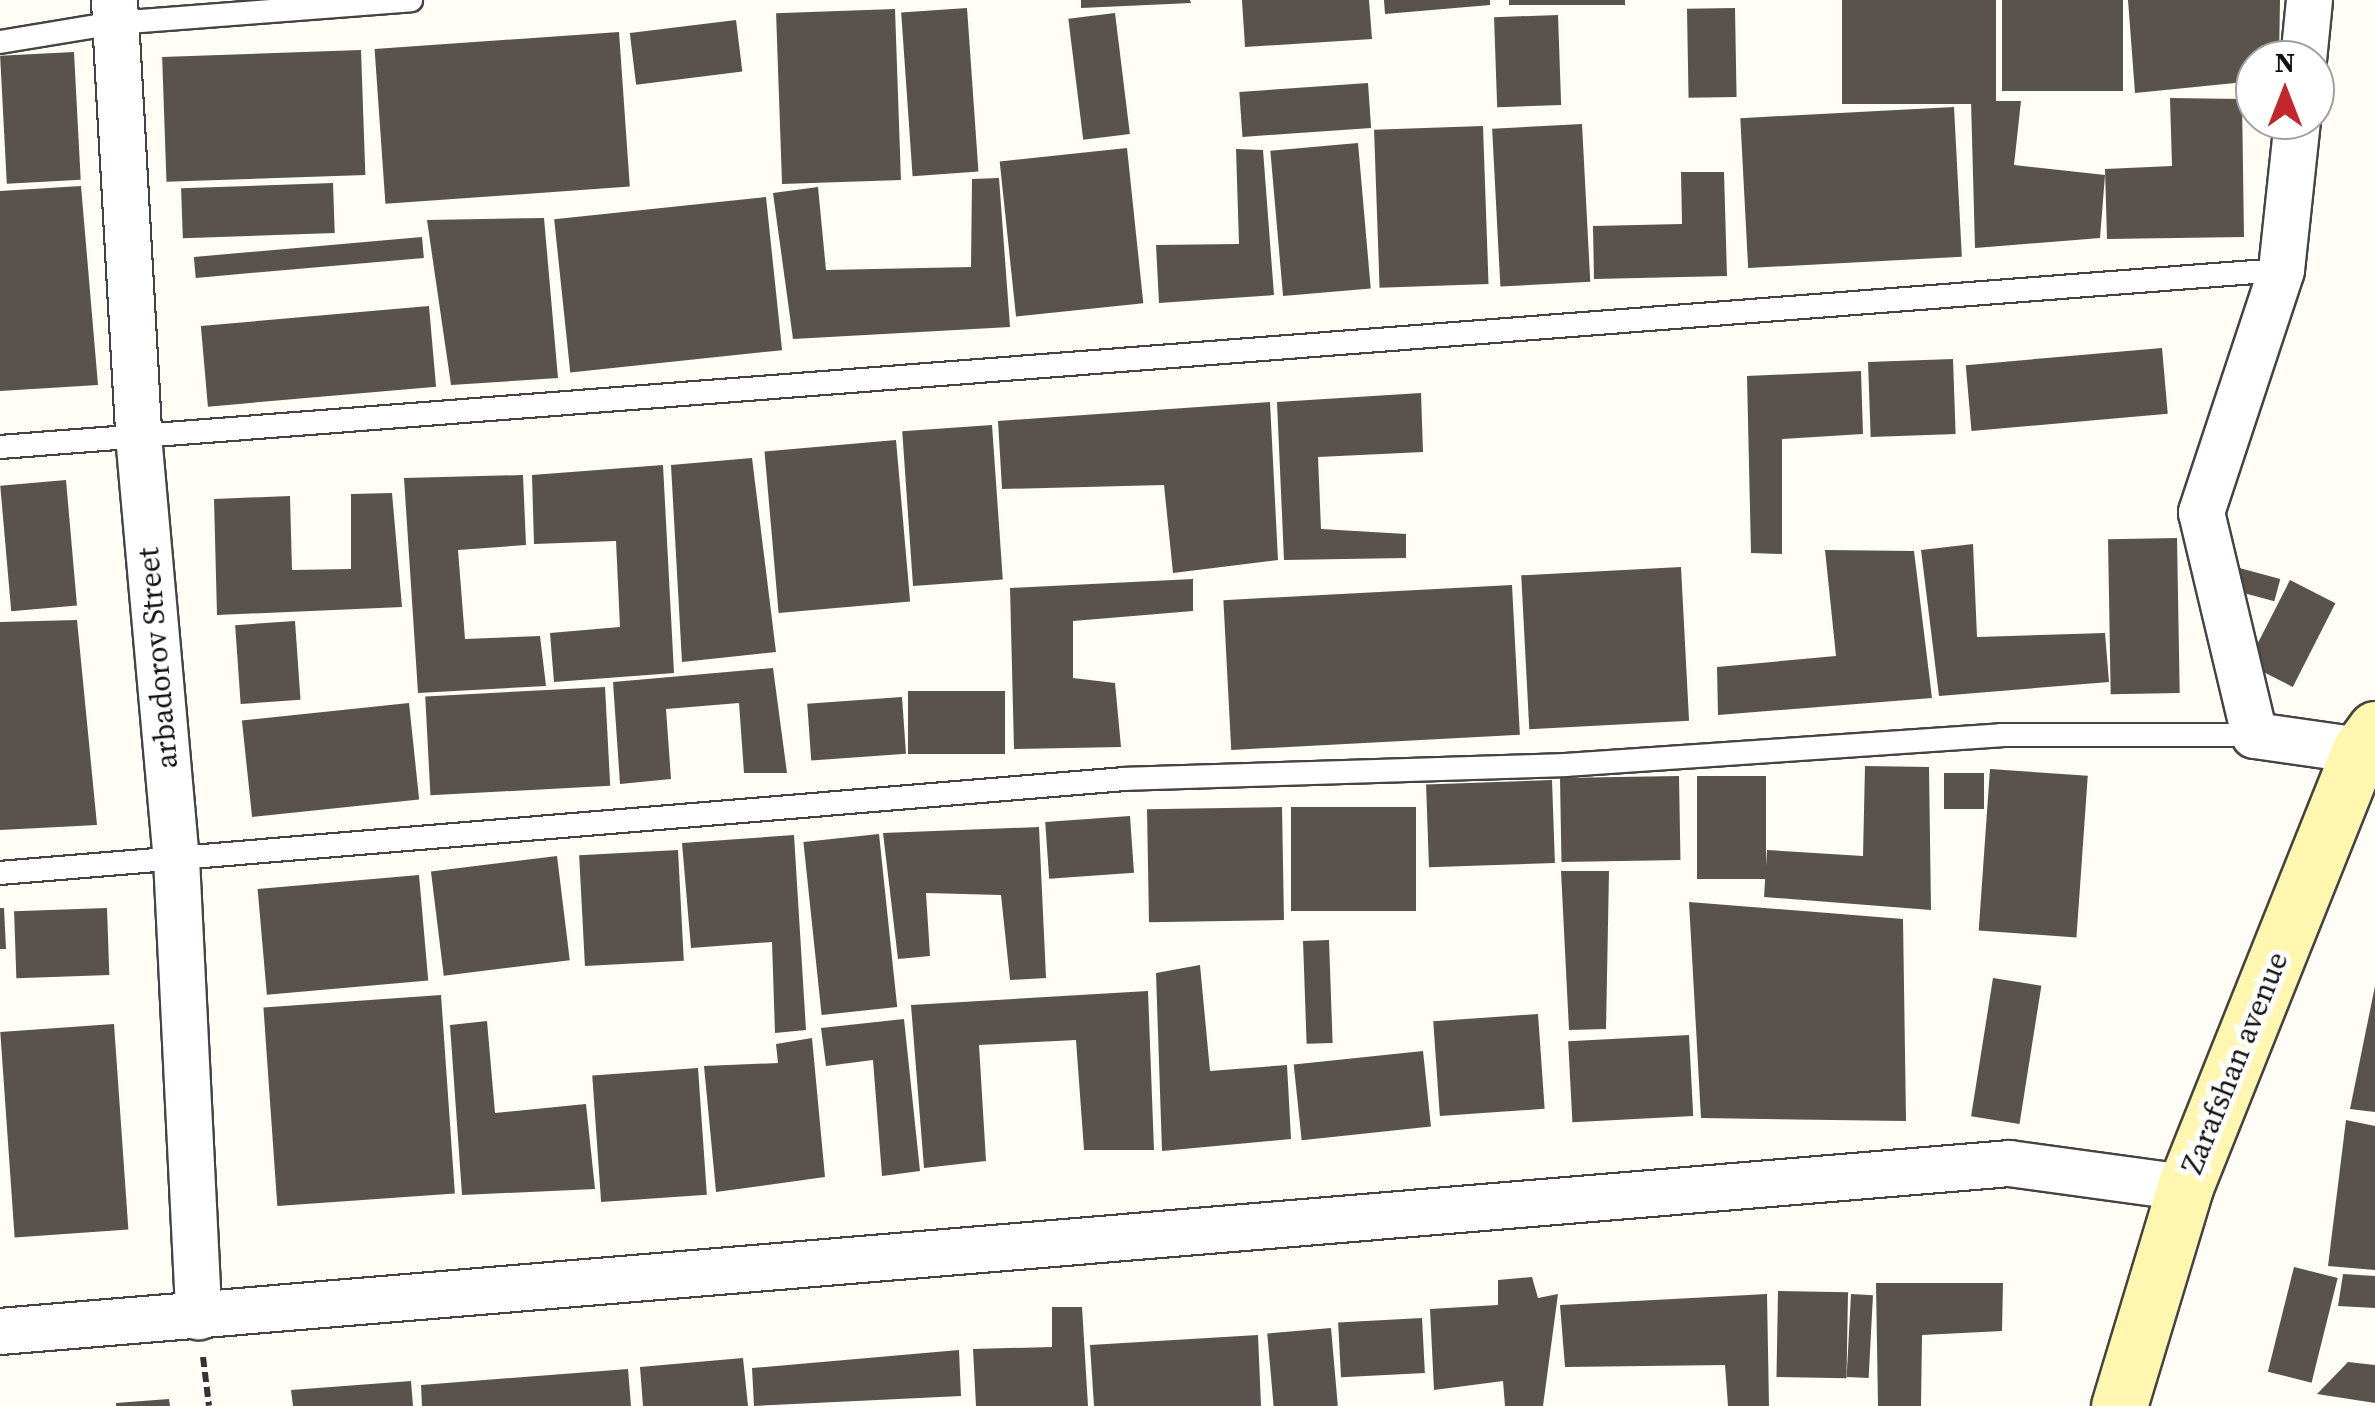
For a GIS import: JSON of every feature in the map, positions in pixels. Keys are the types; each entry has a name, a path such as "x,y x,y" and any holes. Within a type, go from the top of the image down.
{"main road":[{"name":"Zarafshan avenue","path":"2119,1406 2185,1187 2367,740"}],"street":[{"path":"2305,40 2309,0"},
{"name":"arbadorov Street","path":"114,12 138,435 176,858 198,1316"},
{"path":"2295,140 2282,270 2201,512 2254,735 2367,740"},
{"path":"0,1330 2010,1163 2185,1187"}],"lane":[{"path":"0,42 114,12 411,0"},
{"path":"0,447 2282,270"},
{"path":"0,873 1124,779 1564,764 2001,735 2254,735"}],"building":[{"path":"1081,0 1190,0 1191,3 1081,8"},
{"path":"1242,0 1369,0 1372,39 1245,47"},
{"path":"1384,0 1490,0 1490,5 1385,14"},
{"path":"1509,0 1625,0 1625,5 1509,5"},
{"path":"1842,0 1996,0 1996,104 1842,104"},
{"path":"2002,0 2123,0 2123,91 2002,91"},
{"path":"2128,0 2280,0 2279,40 2235,40 2235,83 2135,93"},
{"path":"967,8 978,172 913,176 901,13"},
{"path":"1735,8 1737,97 1689,98 1687,9"},
{"path":"895,9 901,180 782,184 776,13"},
{"path":"1115,13 1130,134 1083,140 1068,19"},
{"path":"1558,15 1561,105 1497,107 1494,17"},
{"path":"736,20 742,72 636,85 630,33"},
{"path":"619,32 630,187 385,204 375,49"},
{"path":"361,50 365,175 166,182 162,57"},
{"path":"74,52 81,180 7,184 0,56"},
{"path":"1368,83 1371,128 1242,137 1239,92"},
{"path":"2170,98 2235,99 2235,140 2243,140 2244,237 2107,239 2105,169 2172,166"},
{"path":"1971,101 2021,101 2014,165 2105,175 2100,238 1975,248"},
{"path":"1954,107 1962,257 1748,268 1740,118"},
{"path":"1582,124 1590,282 1500,286 1492,129"},
{"path":"1483,126 1489,284 1380,288 1374,130"},
{"path":"1358,143 1371,288 1283,296 1270,151"},
{"path":"1127,148 1143,303 1016,317 1000,161"},
{"path":"1236,149 1263,150 1274,295 1159,303 1156,245 1239,244"},
{"path":"1681,172 1724,172 1727,276 1594,279 1593,226 1682,224"},
{"path":"999,178 1010,327 793,339 773,193 818,187 826,270 971,267 972,179"},
{"path":"333,183 335,233 183,238 181,188"},
{"path":"81,186 98,385 0,391 0,191"},
{"path":"766,197 782,350 570,372 554,219"},
{"path":"544,218 558,378 451,385 427,220"},
{"path":"422,237 424,258 196,278 194,257"},
{"path":"429,306 436,387 208,407 201,326"},
{"path":"2162,348 2168,414 1972,431 1966,365"},
{"path":"1953,359 1956,434 1871,437 1868,362"},
{"path":"1861,371 1863,434 1782,439 1782,554 1751,553 1747,376"},
{"path":"1421,393 1423,452 1318,457 1321,529 1406,534 1406,558 1284,560 1277,402"},
{"path":"1270,402 1278,560 1173,573 1164,485 1002,489 998,421"},
{"path":"992,425 1003,580 913,586 902,431"},
{"path":"896,440 910,601 779,613 765,452"},
{"path":"752,458 776,652 682,662 671,465"},
{"path":"663,465 674,673 554,682 550,633 620,627 616,541 534,544 532,475"},
{"path":"523,475 526,545 458,550 465,639 540,636 546,686 418,693 404,478"},
{"path":"66,480 77,606 11,611 0,486"},
{"path":"392,493 402,607 217,615 214,499 290,496 292,570 351,569 351,494"},
{"path":"2177,538 2180,693 2111,694 2108,539"},
{"path":"1973,544 1977,637 2105,633 2109,682 1939,696 1921,550"},
{"path":"1825,550 1914,551 1932,698 1718,715 1717,667 1836,656"},
{"path":"2232,566 2280,579 2274,601 2226,588"},
{"path":"1681,567 1689,721 1529,729 1521,575"},
{"path":"1193,579 1193,611 1073,621 1073,678 1115,683 1121,747 1014,749 1010,588"},
{"path":"2290,580 2335,603 2293,687 2247,664"},
{"path":"1512,585 1520,735 1231,750 1223,600"},
{"path":"77,620 97,825 0,830 0,622"},
{"path":"295,621 301,700 241,704 235,625"},
{"path":"773,668 787,773 744,773 739,703 666,709 671,779 620,784 613,682"},
{"path":"605,687 610,786 430,795 425,696"},
{"path":"908,691 1005,691 1005,754 908,754"},
{"path":"902,697 906,754 811,760 807,704"},
{"path":"409,703 419,799 252,817 242,721"},
{"path":"1865,766 1929,767 1931,910 1764,897 1767,850 1863,856"},
{"path":"1990,769 2088,776 2076,937 1979,931"},
{"path":"1944,773 1984,773 1984,809 1944,809"},
{"path":"1679,776 1680,860 1561,862 1560,778"},
{"path":"1697,776 1766,776 1766,879 1697,879"},
{"path":"1552,780 1555,863 1429,867 1426,784"},
{"path":"1282,807 1284,920 1149,922 1147,809"},
{"path":"1291,807 1416,807 1416,911 1291,911"},
{"path":"1130,816 1134,873 1049,879 1045,822"},
{"path":"1039,827 1046,978 1010,980 1001,895 926,893 930,956 898,959 883,833"},
{"path":"879,834 897,1007 822,1015 803,842"},
{"path":"794,835 806,1030 775,1033 772,942 691,948 682,843"},
{"path":"678,850 684,961 585,966 579,855"},
{"path":"557,856 570,960 444,976 431,871"},
{"path":"1561,871 1609,871 1606,1029 1569,1030"},
{"path":"419,875 428,981 267,995 258,889"},
{"path":"1689,902 1903,919 1906,1121 1701,1118"},
{"path":"0,908 4,908 6,949 0,949"},
{"path":"107,908 109,975 16,978 14,911"},
{"path":"1329,940 1333,1043 1307,1044 1303,941"},
{"path":"1200,965 1210,1071 1287,1065 1291,1139 1162,1151 1156,973"},
{"path":"1993,978 2041,986 2019,1124 1971,1116"},
{"path":"2375,986 2375,1112 2350,1109"},
{"path":"1148,991 1154,1150 1084,1150 1076,1040 979,1045 986,1161 924,1168 911,1005"},
{"path":"441,995 455,1194 277,1206 263,1007"},
{"path":"1538,1014 1545,1109 1440,1116 1433,1021"},
{"path":"904,1019 920,1171 882,1176 873,1060 826,1066 821,1028"},
{"path":"487,1021 495,1113 586,1104 595,1189 462,1195 450,1025"},
{"path":"114,1024 128,1229 15,1237 0,1032"},
{"path":"1689,1035 1693,1116 1572,1122 1568,1041"},
{"path":"812,1038 825,1177 716,1192 704,1066 778,1063 776,1044"},
{"path":"1423,1051 1431,1127 1302,1140 1294,1065"},
{"path":"698,1068 707,1195 601,1202 592,1075"},
{"path":"2346,1120 2375,1126 2375,1270 2328,1266"},
{"path":"2294,1267 2338,1278 2312,1383 2268,1372"},
{"path":"2343,1274 2375,1276 2375,1308 2338,1306"},
{"path":"1532,1277 1538,1298 1558,1294 1543,1406 1505,1406 1503,1381 1434,1390 1430,1309 1498,1305 1498,1280"},
{"path":"1876,1283 2003,1283 2002,1331 1922,1335 1921,1406 1878,1406"},
{"path":"1778,1291 1848,1292 1846,1378 1776,1377"},
{"path":"1767,1294 1769,1406 1728,1406 1725,1365 1565,1367 1560,1305"},
{"path":"1851,1294 1873,1295 1869,1378 1847,1377"},
{"path":"1052,1307 1082,1307 1088,1406 976,1406 973,1349 1052,1347"},
{"path":"1422,1318 1425,1373 1341,1377 1338,1322"},
{"path":"1331,1328 1338,1406 1274,1406 1267,1334"},
{"path":"1258,1335 1261,1406 1094,1406 1090,1345"},
{"path":"959,1350 961,1396 754,1406 752,1368"},
{"path":"743,1358 748,1406 643,1406 640,1367"},
{"path":"2348,1362 2375,1365 2375,1403 2317,1394"},
{"path":"628,1369 631,1406 422,1406 421,1385"},
{"path":"411,1381 413,1406 293,1406 291,1390"},
{"path":"169,1399 170,1406 116,1406 116,1403"}]}
